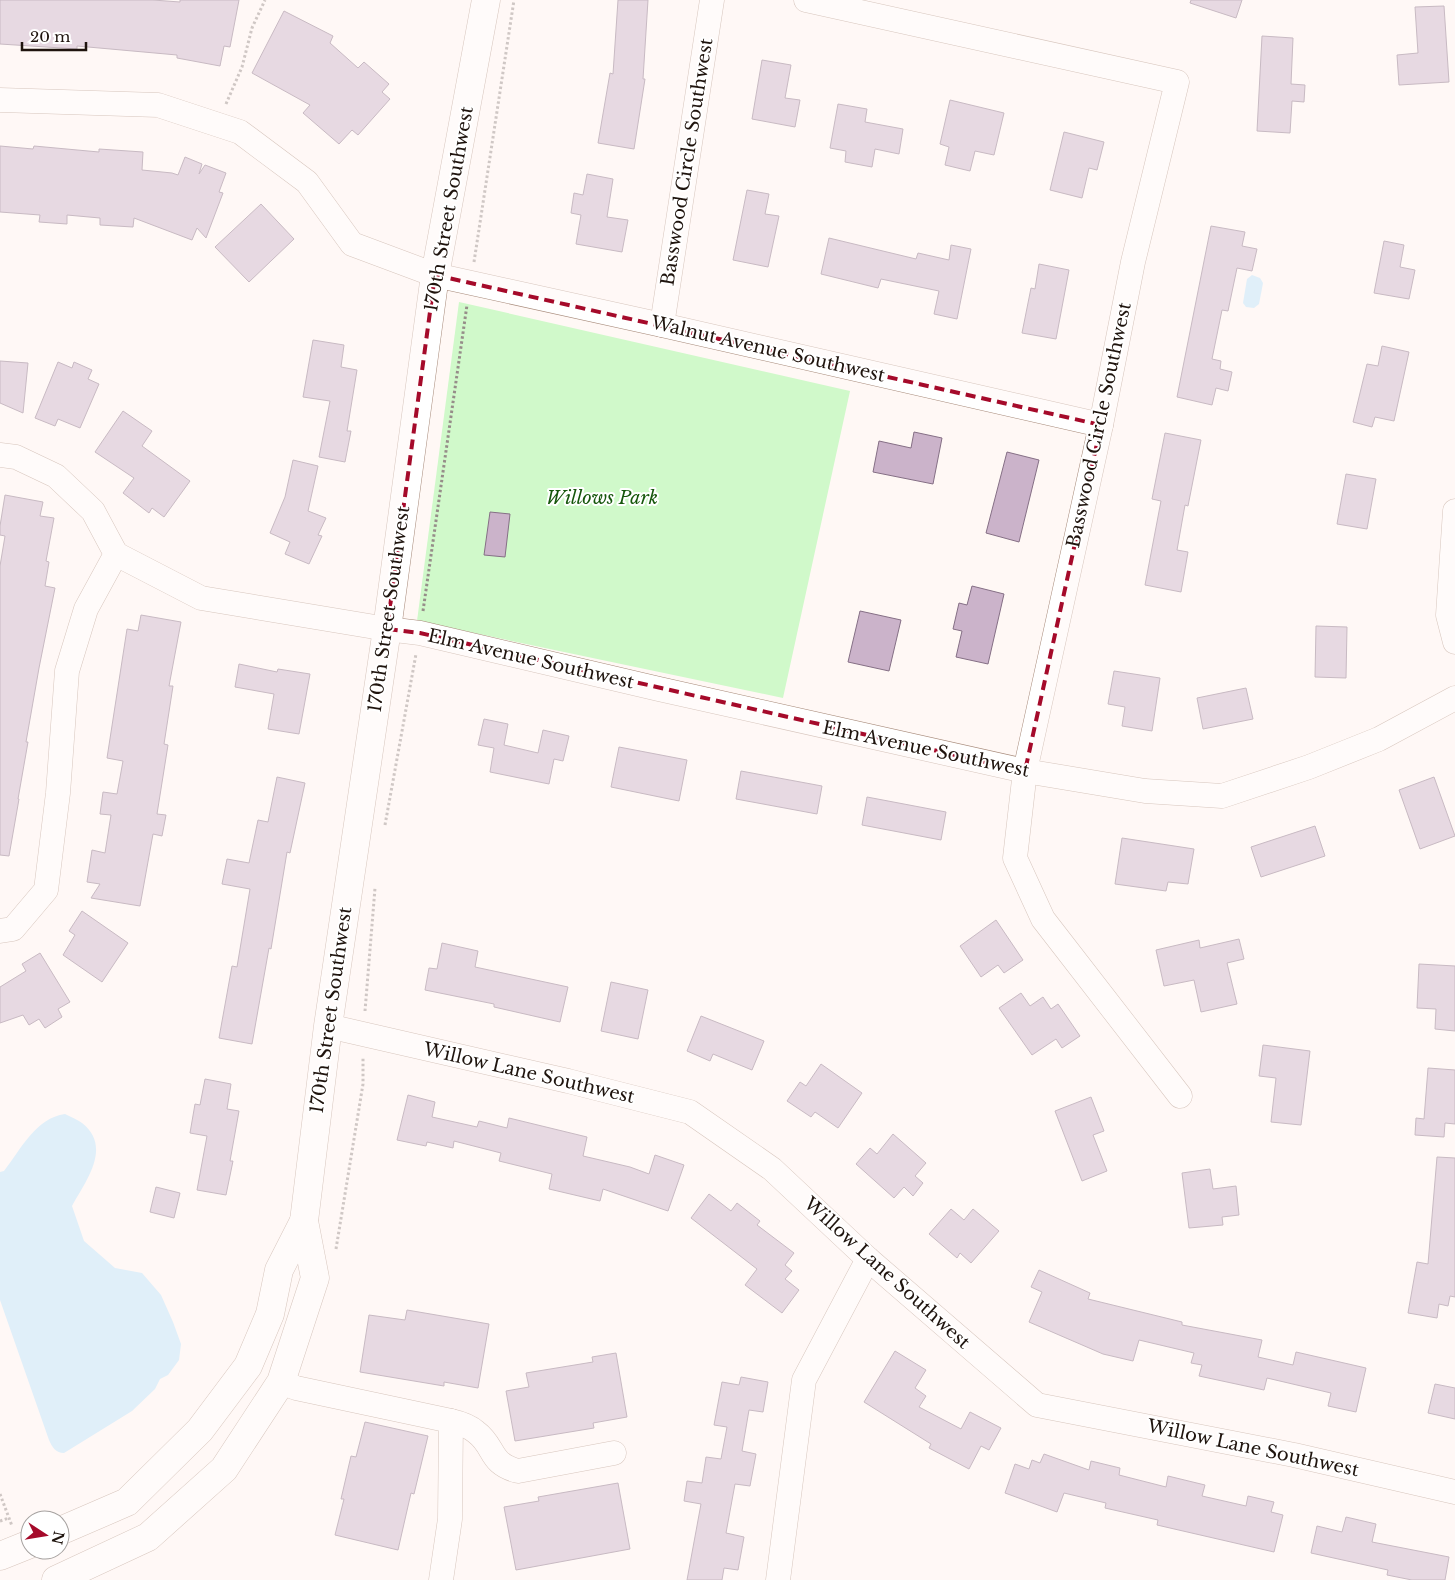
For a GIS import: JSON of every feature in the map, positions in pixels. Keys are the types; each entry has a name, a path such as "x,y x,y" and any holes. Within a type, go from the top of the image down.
{"street":[{"name":"170th Street Southwest","path":"56,1580 148,1537 224,1469 281,1382 315,1278 304,1221 328,1026 435,275 486,0"},
{"name":"Basswood Circle Southwest","path":"662,325 712,0"},
{"name":"Basswood Circle Southwest","path":"806,0 1176,82 1133,262 1101,425 1025,771 1015,858 1043,920 1180,1096"},
{"name":"Walnut Avenue Southwest","path":"0,100 158,105 240,132 306,182 352,244 435,275 1101,425"},
{"path":"0,455 16,457 56,476 93,511 116,554 86,608 67,672 58,793 46,890 12,929 0,931"},
{"path":"1455,511 1448,615 1455,642"},
{"name":"Elm Avenue Southwest","path":"116,554 201,598 420,633 1025,771 1145,791 1222,796 1309,767 1379,739 1455,698"},
{"name":"Willow Lane Southwest","path":"328,1026 690,1112 772,1169 868,1259 1038,1405 1294,1455 1455,1492"},
{"name":"170th Street Southwest","path":"70,1527 127,1502 200,1430 248,1366 270,1314 279,1270 304,1221"},
{"path":"778,1580 804,1380 868,1259"},
{"path":"281,1382 296,1388 465,1425 478,1432 505,1468 518,1471 614,1453"},
{"path":"441,1580 450,1519 451,1421"},
{"path":"0,1556 20,1548"}],"path":[{"path":"217,125 242,67 252,28 265,0"},
{"path":"0,1521 9,1518"}],"highlighted area":[{"path":"435,275 1101,425 1025,771 420,633 387,629"}],"green space":[{"name":"Willows Park","path":"459,302 850,391 783,698 417,621"}],"water":[{"path":"1252,275 1260,278 1263,283 1259,304 1254,308 1246,307 1243,303 1247,279"},
{"path":"65,1114 82,1123 91,1132 95,1143 94,1164 72,1206 84,1241 115,1268 142,1273 161,1295 181,1344 179,1360 168,1375 160,1379 155,1389 132,1411 64,1453 59,1452 51,1445 0,1300 0,1172 4,1171 37,1128 55,1117"}],"building":[{"path":"0,0 153,0 180,2 180,0 239,0 230,47 224,46 220,66 177,58 177,55 77,46 77,49 0,44"},
{"path":"618,0 648,0 643,79 645,79 634,149 598,143 610,73 613,74"},
{"path":"1191,0 1242,0 1236,18 1190,3"},
{"path":"1444,6 1449,82 1399,85 1397,55 1418,53 1415,7"},
{"path":"284,11 333,36 330,43 358,68 364,62 389,84 382,92 390,99 358,135 352,130 339,144 303,113 310,105 252,73"},
{"path":"1262,36 1293,38 1291,84 1305,85 1304,102 1292,101 1290,133 1257,131"},
{"path":"762,60 791,65 785,98 800,100 795,127 752,119"},
{"path":"950,100 1004,113 994,155 975,151 970,171 945,165 949,147 940,144"},
{"path":"838,104 867,109 865,122 903,129 899,154 875,149 872,167 845,162 846,151 830,148"},
{"path":"1064,132 1104,142 1097,170 1089,168 1082,198 1050,190"},
{"path":"0,146 33,149 34,146 99,152 99,149 143,152 142,170 178,175 185,157 202,164 199,174 205,165 226,173 219,192 223,193 206,238 197,228 192,240 134,218 133,227 100,225 100,218 67,215 67,224 39,222 40,215 0,212"},
{"path":"587,174 613,179 607,217 628,220 622,252 576,244 581,215 571,213 574,193 583,195"},
{"path":"747,190 769,194 765,214 779,216 768,267 733,260"},
{"path":"261,204 294,239 249,282 215,247"},
{"path":"1211,226 1245,232 1242,246 1257,249 1252,271 1237,268 1228,311 1222,310 1212,359 1221,361 1220,369 1232,372 1228,391 1216,388 1212,405 1177,397"},
{"path":"829,238 916,259 918,253 949,260 951,245 971,249 957,319 934,314 939,291 881,279 878,288 821,274"},
{"path":"1384,241 1404,245 1400,267 1415,270 1409,299 1374,293"},
{"path":"1039,264 1069,270 1056,339 1022,333 1031,288 1035,289"},
{"path":"313,340 344,345 341,367 357,370 347,431 351,431 345,462 319,457 330,401 303,397"},
{"path":"1382,346 1409,352 1394,421 1375,417 1372,427 1353,422 1367,364 1378,366"},
{"path":"0,361 28,363 23,413 0,403"},
{"path":"58,362 72,368 74,362 92,370 88,379 99,384 80,428 58,419 55,426 35,418"},
{"path":"123,411 152,431 142,446 190,481 164,517 152,508 149,513 123,493 134,478 95,452"},
{"path":"914,432 942,438 933,484 873,472 879,441 911,448"},
{"path":"1165,433 1201,440 1188,506 1185,505 1177,550 1188,552 1181,592 1145,585 1161,501 1152,499"},
{"path":"1007,452 1039,460 1019,542 986,533"},
{"path":"293,460 318,466 308,511 326,518 318,535 322,536 309,564 285,554 290,542 270,533 285,497"},
{"path":"1346,474 1376,479 1367,529 1337,524"},
{"path":"5,495 43,502 40,516 54,518 46,561 49,562 45,586 55,588 26,742 28,742 9,856 0,855 0,566 5,536 0,535 0,526"},
{"path":"490,512 510,514 505,557 484,555"},
{"path":"972,586 1004,594 988,664 956,657 962,631 953,629 959,603 967,605"},
{"path":"860,611 901,620 889,671 848,662"},
{"path":"141,615 181,622 169,686 173,686 164,744 168,745 157,814 166,815 162,836 153,834 140,906 91,898 100,884 87,882 92,850 105,853 111,815 100,814 103,792 117,794 123,761 107,758 127,629 138,631"},
{"path":"1316,626 1347,627 1346,678 1315,677"},
{"path":"239,664 277,672 278,669 310,674 299,734 268,729 274,694 235,687"},
{"path":"1114,671 1160,678 1152,731 1122,726 1125,707 1108,704"},
{"path":"1246,688 1253,719 1203,729 1197,698"},
{"path":"484,719 508,724 504,745 538,753 543,730 569,736 563,761 554,759 549,784 490,772 494,748 478,745"},
{"path":"619,747 687,760 679,801 611,787"},
{"path":"741,771 822,786 817,814 736,799"},
{"path":"277,777 305,783 290,853 287,852 271,949 269,948 252,1044 219,1038 232,966 237,967 250,889 222,884 227,859 249,863 258,820 268,822"},
{"path":"1434,777 1455,836 1420,849 1399,790"},
{"path":"867,797 946,812 941,840 862,825"},
{"path":"1315,826 1325,856 1261,877 1251,847"},
{"path":"1122,838 1194,849 1188,884 1168,882 1166,891 1115,884"},
{"path":"82,911 128,943 102,982 63,955 75,935 69,931"},
{"path":"996,920 1023,960 1004,973 998,965 981,977 960,946"},
{"path":"1239,939 1244,959 1227,963 1237,1004 1201,1012 1194,980 1164,986 1156,950 1199,940 1200,948"},
{"path":"442,943 478,951 475,967 568,987 560,1022 494,1007 494,1004 425,990 429,968 437,969"},
{"path":"40,953 70,1002 58,1009 62,1017 45,1028 39,1019 29,1025 23,1015 0,1023 0,987 26,971 22,964"},
{"path":"1419,964 1455,966 1455,1031 1435,1029 1436,1009 1417,1008"},
{"path":"611,982 648,990 638,1039 601,1031"},
{"path":"1021,993 1030,1006 1043,997 1051,1009 1058,1004 1080,1036 1062,1048 1056,1039 1032,1055 999,1008"},
{"path":"701,1016 764,1041 752,1070 713,1054 710,1061 687,1051"},
{"path":"1263,1045 1310,1051 1301,1125 1271,1122 1276,1078 1259,1076"},
{"path":"821,1064 862,1093 838,1128 815,1112 811,1117 787,1101 800,1082 806,1086"},
{"path":"1428,1068 1455,1070 1455,1124 1445,1123 1444,1137 1415,1135 1416,1118 1424,1119"},
{"path":"205,1079 231,1084 227,1109 239,1111 230,1161 233,1161 226,1195 197,1190 207,1136 190,1133 195,1104 200,1105"},
{"path":"408,1095 435,1102 432,1117 477,1127 479,1121 507,1128 509,1118 587,1137 583,1156 630,1167 649,1174 655,1155 684,1165 668,1211 603,1189 600,1201 549,1189 552,1174 499,1161 501,1153 454,1141 453,1148 427,1142 426,1146 397,1140"},
{"path":"1091,1097 1104,1131 1093,1135 1107,1171 1082,1181 1055,1111"},
{"path":"893,1134 926,1163 915,1176 923,1183 913,1196 904,1187 894,1198 856,1164 870,1148 877,1154"},
{"path":"1437,1157 1455,1158 1455,1297 1450,1296 1448,1306 1439,1304 1437,1318 1408,1313 1417,1262 1428,1264"},
{"path":"1210,1169 1213,1189 1236,1186 1239,1215 1222,1217 1223,1225 1189,1228 1182,1173"},
{"path":"156,1187 180,1193 174,1218 150,1212"},
{"path":"709,1194 731,1211 737,1203 760,1221 757,1225 794,1253 785,1265 792,1271 785,1279 799,1290 782,1313 745,1285 757,1269 691,1218"},
{"path":"951,1209 964,1220 973,1209 999,1231 971,1263 960,1253 957,1258 929,1234"},
{"path":"1039,1270 1090,1293 1088,1299 1182,1322 1182,1325 1262,1340 1258,1357 1293,1365 1296,1352 1366,1368 1356,1412 1328,1406 1331,1393 1267,1378 1264,1390 1199,1376 1202,1365 1191,1363 1194,1353 1139,1340 1133,1361 1103,1354 1029,1322 1042,1292 1031,1287"},
{"path":"407,1310 489,1324 478,1388 444,1382 444,1386 360,1372 369,1315 405,1320"},
{"path":"895,1351 926,1370 915,1388 926,1396 919,1407 961,1429 970,1412 1001,1428 989,1450 981,1446 969,1469 929,1448 931,1444 864,1402"},
{"path":"616,1353 627,1417 593,1423 594,1428 515,1441 506,1391 529,1387 526,1373 593,1362 592,1357"},
{"path":"741,1377 768,1382 763,1412 749,1410 742,1451 756,1454 750,1486 735,1484 726,1533 744,1537 738,1570 724,1568 722,1580 687,1580 701,1504 684,1501 687,1481 702,1483 706,1457 721,1459 727,1427 714,1425 722,1382 739,1385"},
{"path":"1435,1384 1455,1388 1455,1419 1428,1413"},
{"path":"365,1422 428,1436 414,1494 411,1493 398,1550 335,1535 344,1499 341,1499 351,1456 356,1457"},
{"path":"1044,1454 1089,1470 1091,1461 1120,1468 1119,1475 1166,1487 1168,1476 1205,1485 1202,1496 1246,1506 1248,1496 1274,1502 1271,1512 1283,1515 1274,1552 1157,1525 1158,1520 1105,1508 1106,1503 1064,1493 1057,1512 1005,1493 1015,1464 1029,1469 1032,1460 1040,1463"},
{"path":"618,1483 630,1549 516,1570 504,1507 539,1501 538,1497"},
{"path":"1346,1517 1376,1524 1372,1542 1449,1557 1445,1580 1412,1580 1387,1575 1388,1570 1311,1553 1317,1526 1342,1532"}]}
